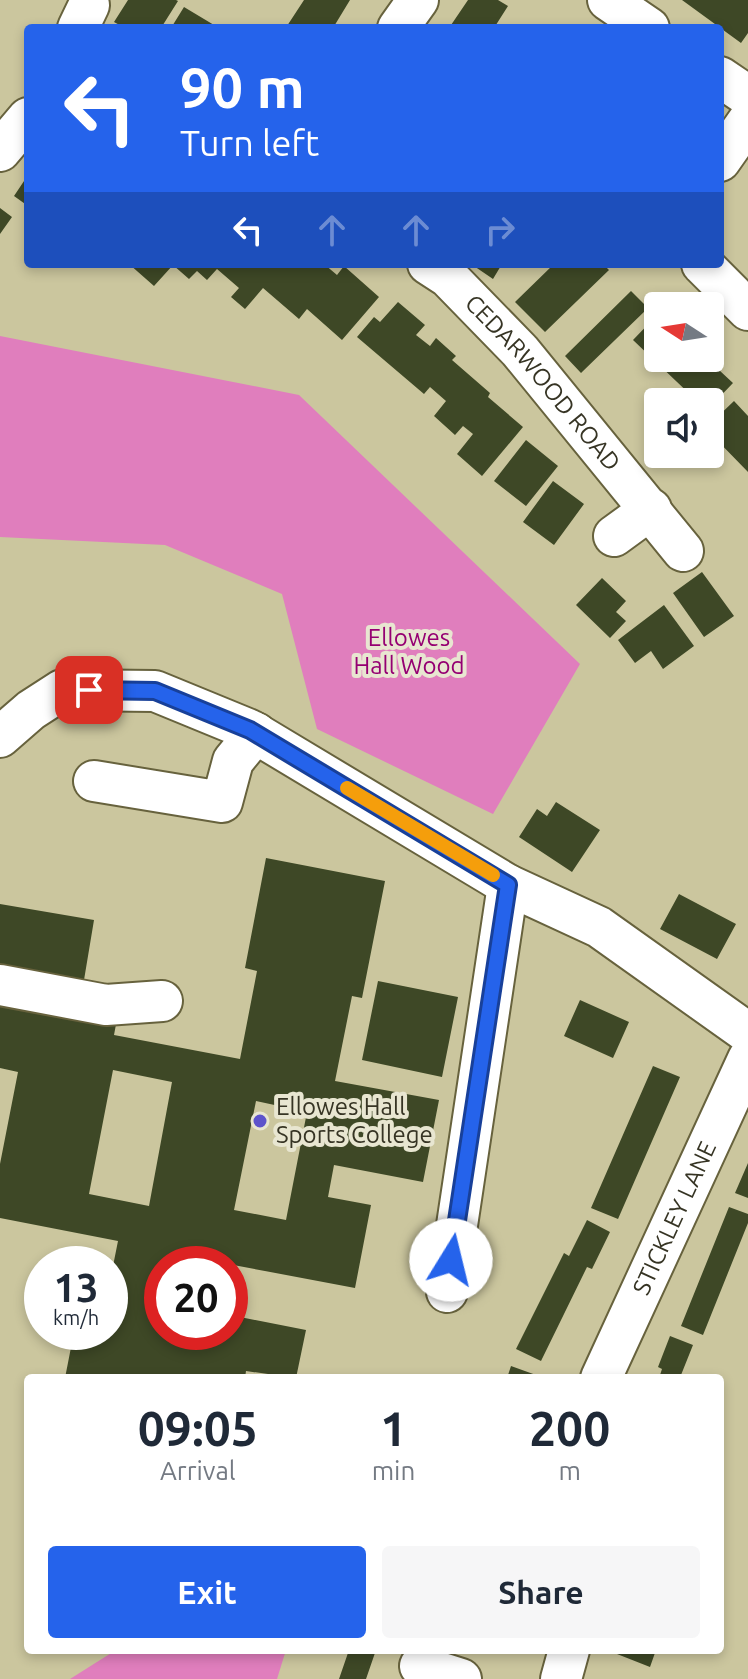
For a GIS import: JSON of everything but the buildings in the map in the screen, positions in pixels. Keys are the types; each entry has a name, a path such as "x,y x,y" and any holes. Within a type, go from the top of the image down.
{"street":[{"path":"401,24 418,0"},
{"path":"608,0 643,24"},
{"path":"724,80 748,96"},
{"path":"724,155 748,121"},
{"path":"0,151 24,123"},
{"name":"CEDARWOOD ROAD","path":"434,268 480,307 520,351 683,551"},
{"path":"706,268 748,310"},
{"path":"614,536 651,509"},
{"path":"0,737 31,710 62,690 155,691 256,733 508,885 599,927 748,1033"},
{"path":"94,781 222,802 233,761 256,733"},
{"path":"447,1292 508,885"},
{"path":"0,985 106,1005 162,1001"},
{"name":"STICKLEY LANE","path":"603,1374 748,1059"},
{"path":"561,1679 568,1654"},
{"path":"420,1666 461,1679"}],"green space":[{"name":"Ellowes Hall Wood","path":"0,336 299,395 580,664 493,814 317,729 282,594 165,545 0,537"},
{"path":"110,1654 285,1654 277,1679 70,1679"}],"slow traffic":[{"path":"347,788 493,875"}],"place":[{"name":"Ellowes Hall Sports College","path":"260,1121"}],"route":[{"path":"89,690 155,691 250,730 508,885 451,1260"}]}
